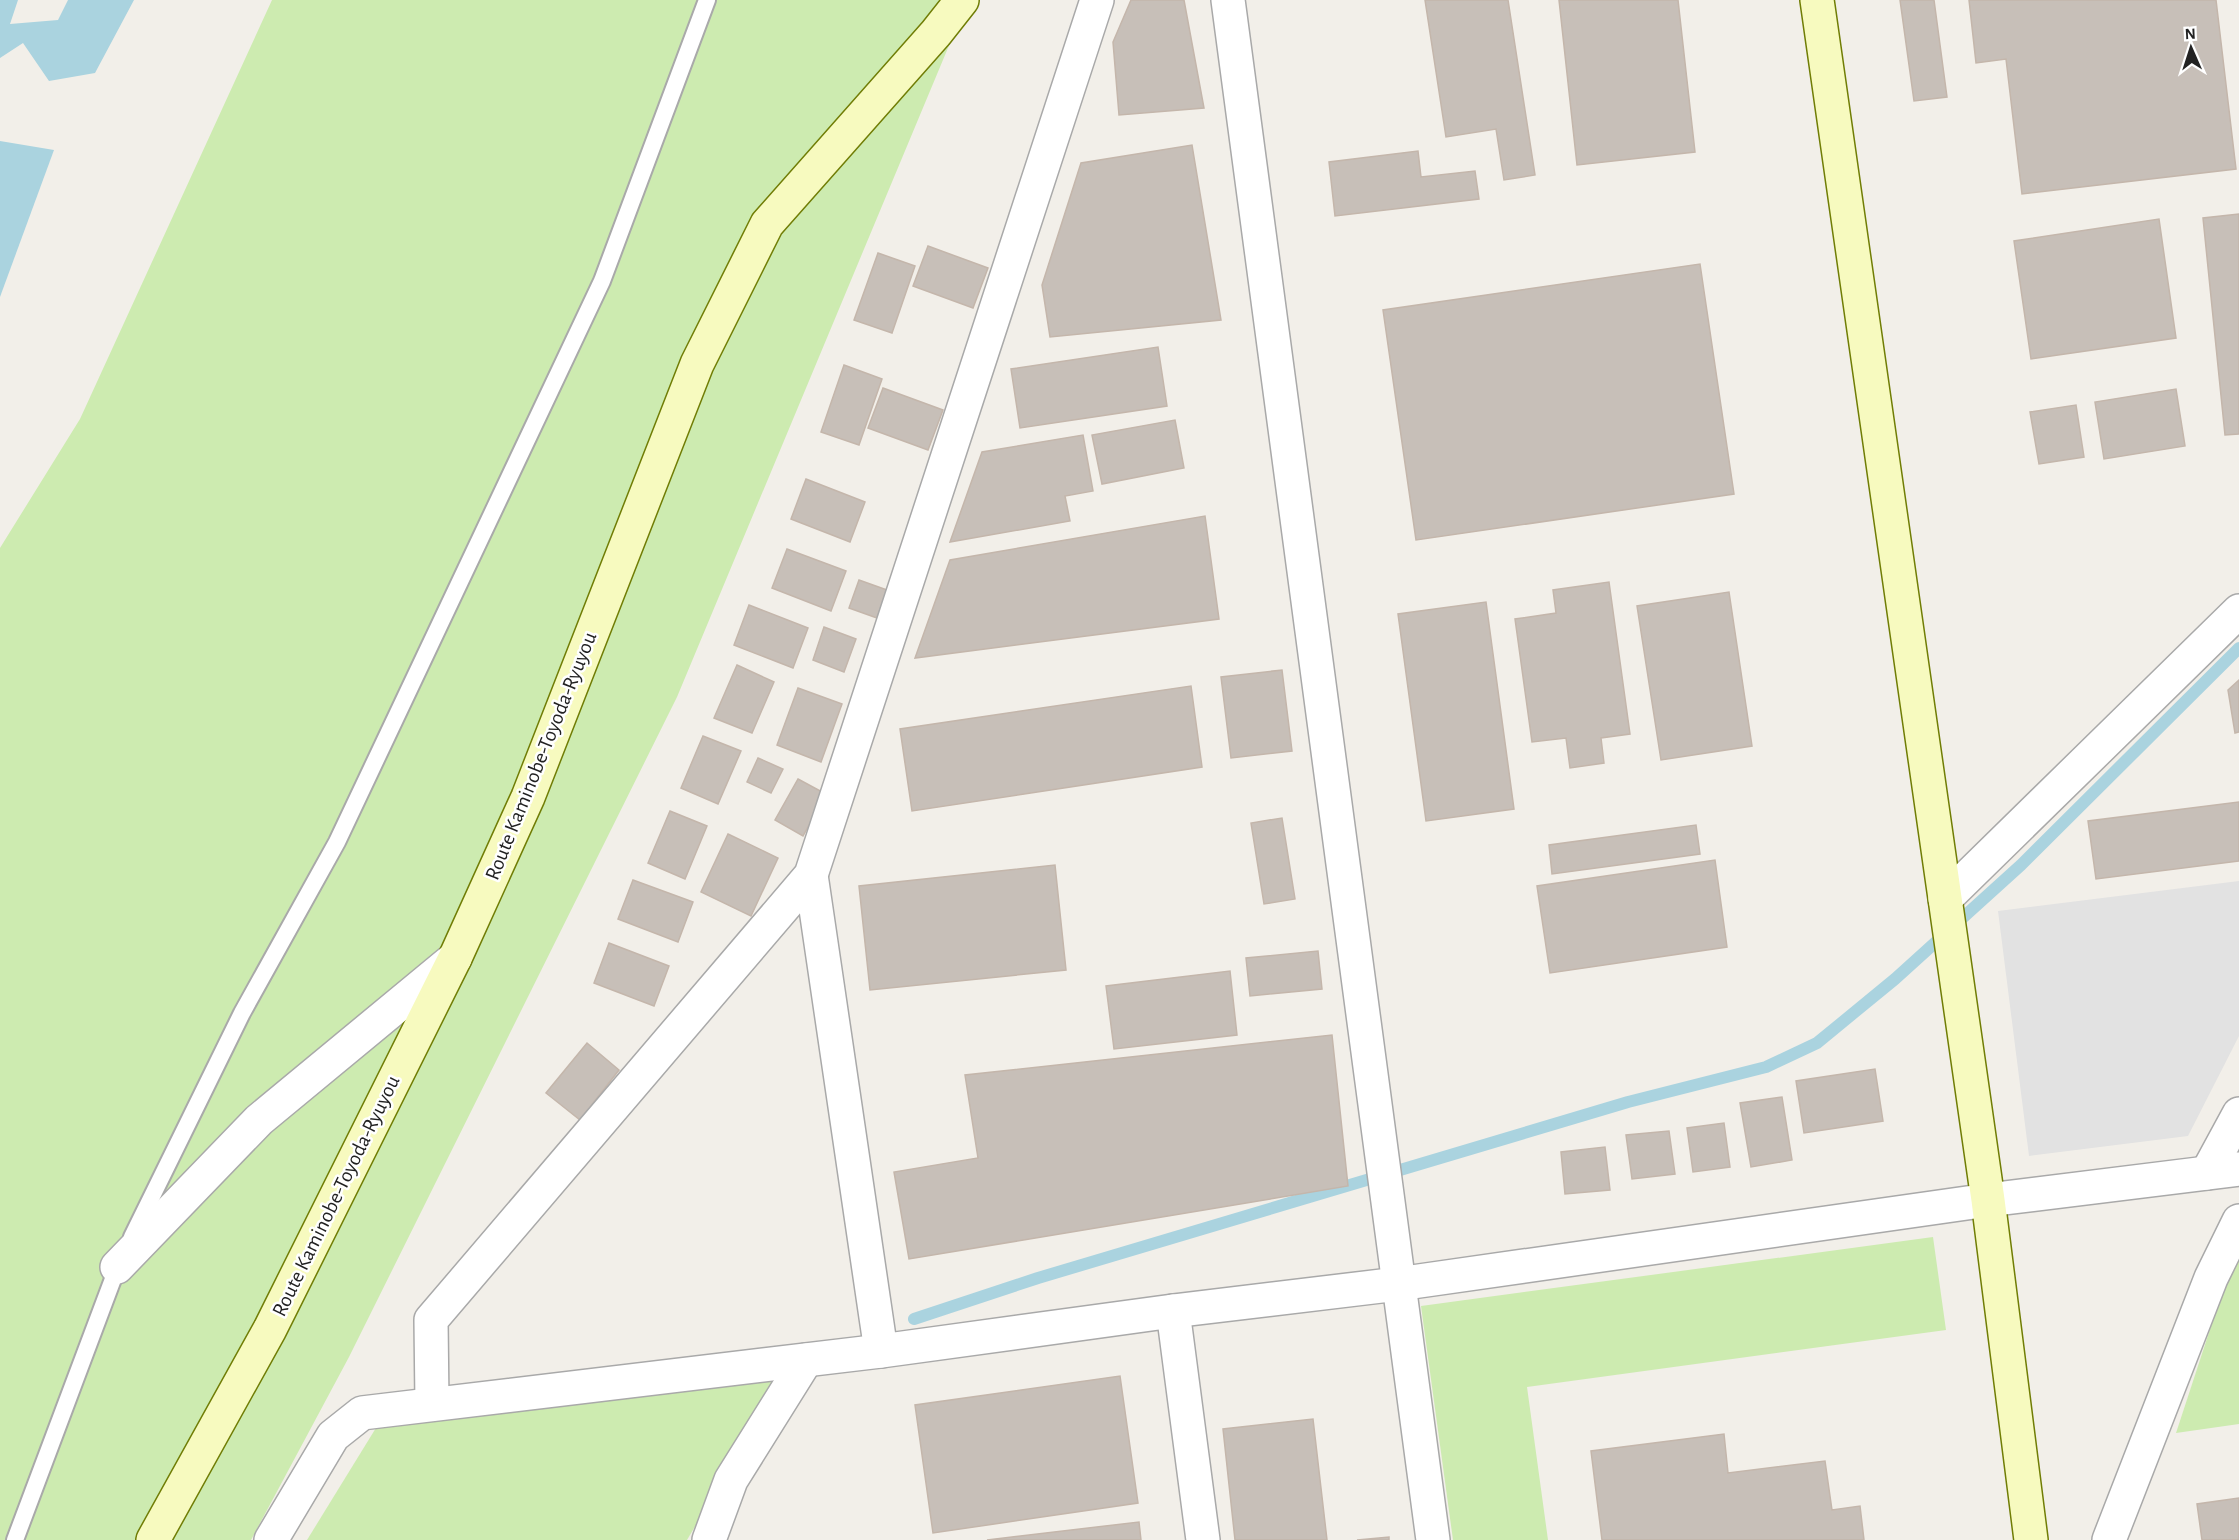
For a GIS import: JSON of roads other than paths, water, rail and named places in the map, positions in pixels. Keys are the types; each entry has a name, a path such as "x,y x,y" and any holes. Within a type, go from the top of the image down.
{"main road":[{"name":"Route Kaminobe-Toyoda-Ryuyou","path":"153,1540 270,1329 455,958 528,797 697,364 767,224 936,33 962,0"},
{"path":"1817,0 1988,1200 2031,1540"}],"street":[{"path":"432,1404 432,1320 811,875 1097,0"},
{"path":"1228,0 1433,1540"},
{"path":"1945,899 2239,611"},
{"path":"811,875 881,1351"},
{"path":"117,1267 259,1120 455,958"},
{"path":"2207,1173 2239,1114"},
{"path":"271,1540 333,1436 362,1413 881,1351 1173,1311 1398,1284 1988,1200 2239,1169"},
{"path":"2109,1540 2211,1278 2239,1221"},
{"path":"1173,1311 1203,1540"},
{"path":"709,1540 731,1480 806,1360"}],"lane":[{"path":"15,1540 117,1267 242,1013 337,842 602,281 707,0"}],"water":[{"path":"0,0 18,0 10,24 58,20 68,0 134,0 95,73 49,81 23,43 0,58"},
{"path":"0,141 54,150 0,297"}],"waterway":[{"path":"914,1319 1038,1278 1628,1102 1766,1067 1817,1043 1895,979 2021,865 2239,648"}]}
